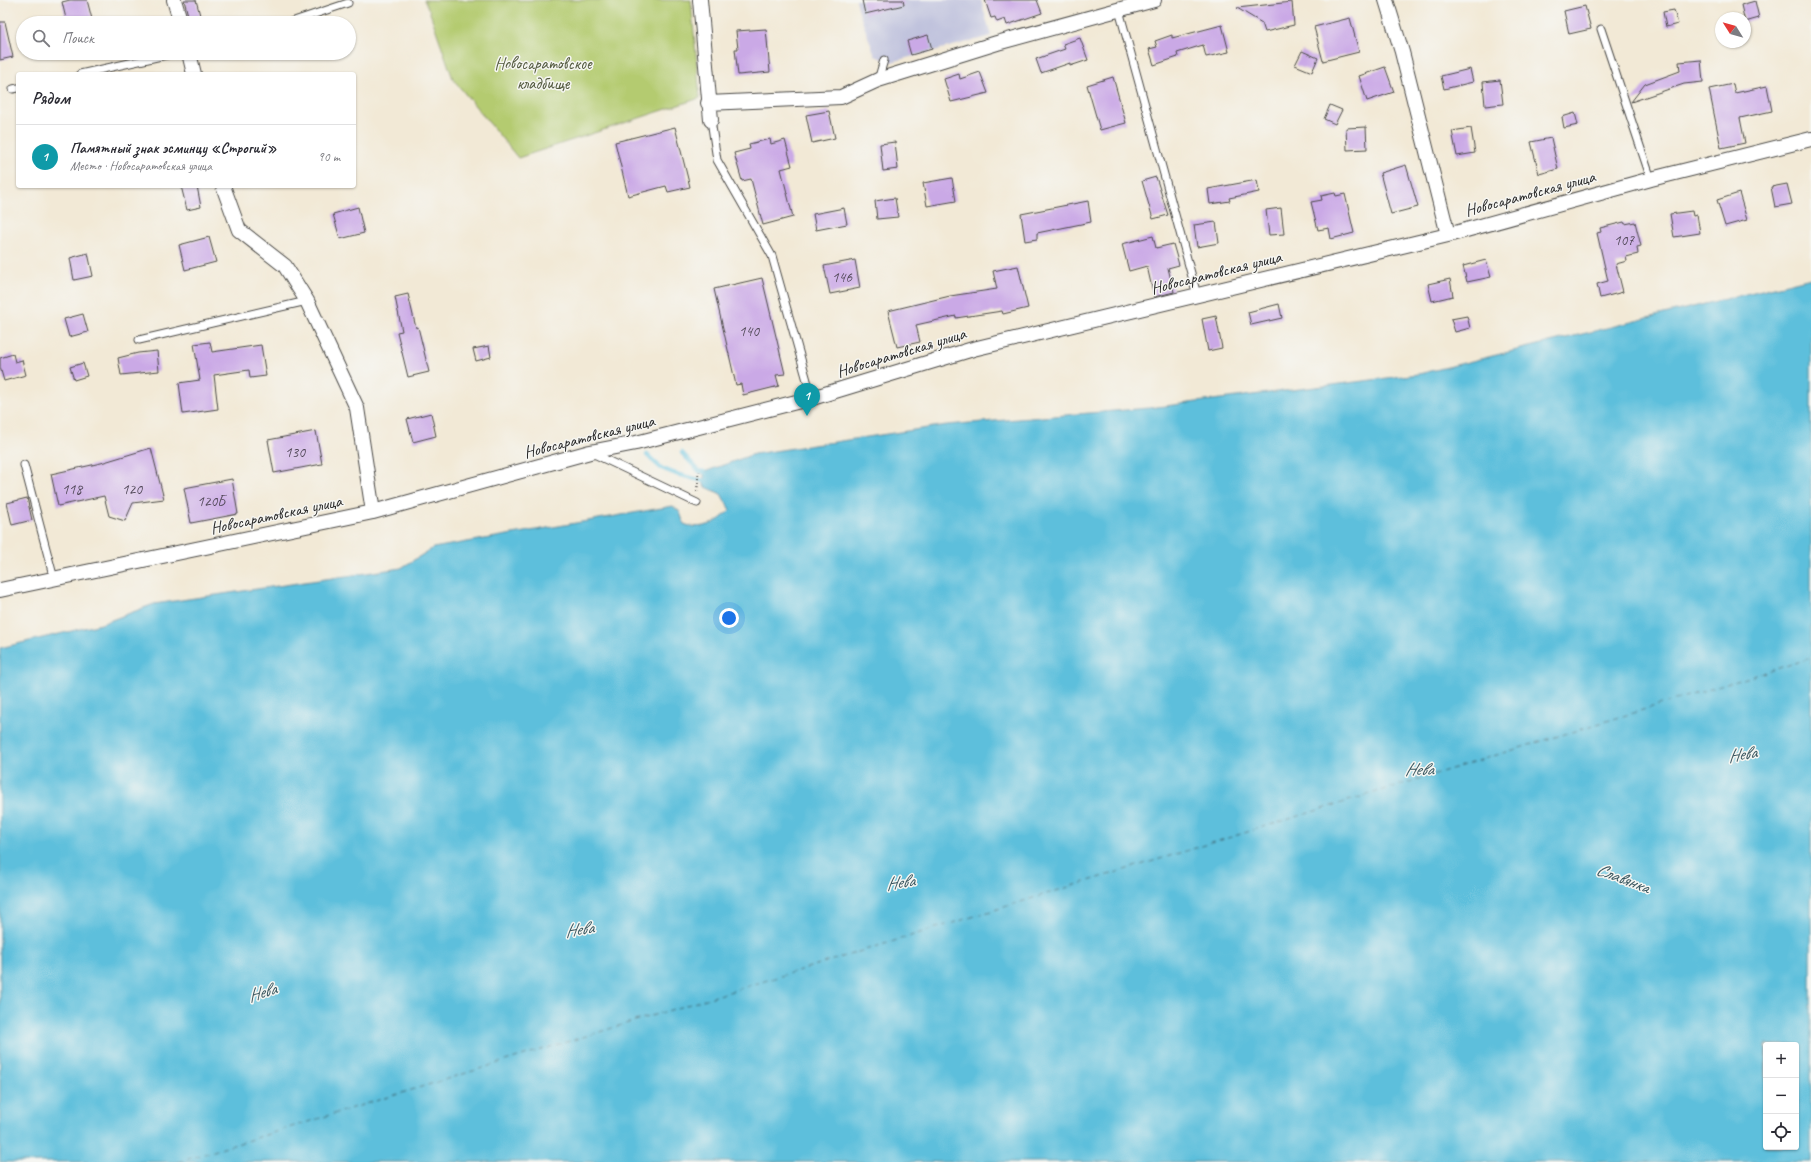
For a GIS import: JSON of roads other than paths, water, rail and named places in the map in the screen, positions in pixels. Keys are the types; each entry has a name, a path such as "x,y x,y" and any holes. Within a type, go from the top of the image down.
{"street":[{"path":"174,0 179,16"},
{"path":"700,0 708,103 711,120"},
{"path":"708,103 841,97 878,80 997,43 1154,0"},
{"path":"1386,0 1402,52 1448,235"},
{"path":"191,60 194,72"},
{"name":"Новосаратовская улица","path":"0,590 373,512 590,452 636,443 812,398 973,349 1448,235 1651,179 1811,139"},
{"path":"224,188 239,230 285,266 307,301 357,408 373,512"}],"lane":[{"path":"308,16 348,2"},
{"path":"1119,10 1197,295"},
{"path":"1602,29 1651,179"},
{"path":"89,72 143,60"},
{"path":"878,80 884,60"},
{"path":"711,120 717,160 772,256 808,384"},
{"path":"139,340 307,301"},
{"path":"590,452 697,503"},
{"path":"24,465 54,579"}],"water":[{"name":"Нева","path":"1811,278 1811,1162 0,1162 0,648 101,624 154,604 401,568 433,548 673,506 680,512 684,524 697,527 703,526 715,522 730,510 721,494 704,486 704,472 754,454 947,425 1149,408 1419,374"}],"waterway":[{"path":"682,453 699,471 704,472"},
{"path":"647,455 661,468 676,474 704,481"}],"place":[{"name":"Памятный знак эсминцу «Строгий»","path":"807,416"}],"park label":[{"name":"Новосаратовское кладбище","path":"543,73"}],"water label":[{"name":"Славянка","path":"1623,878"}]}
